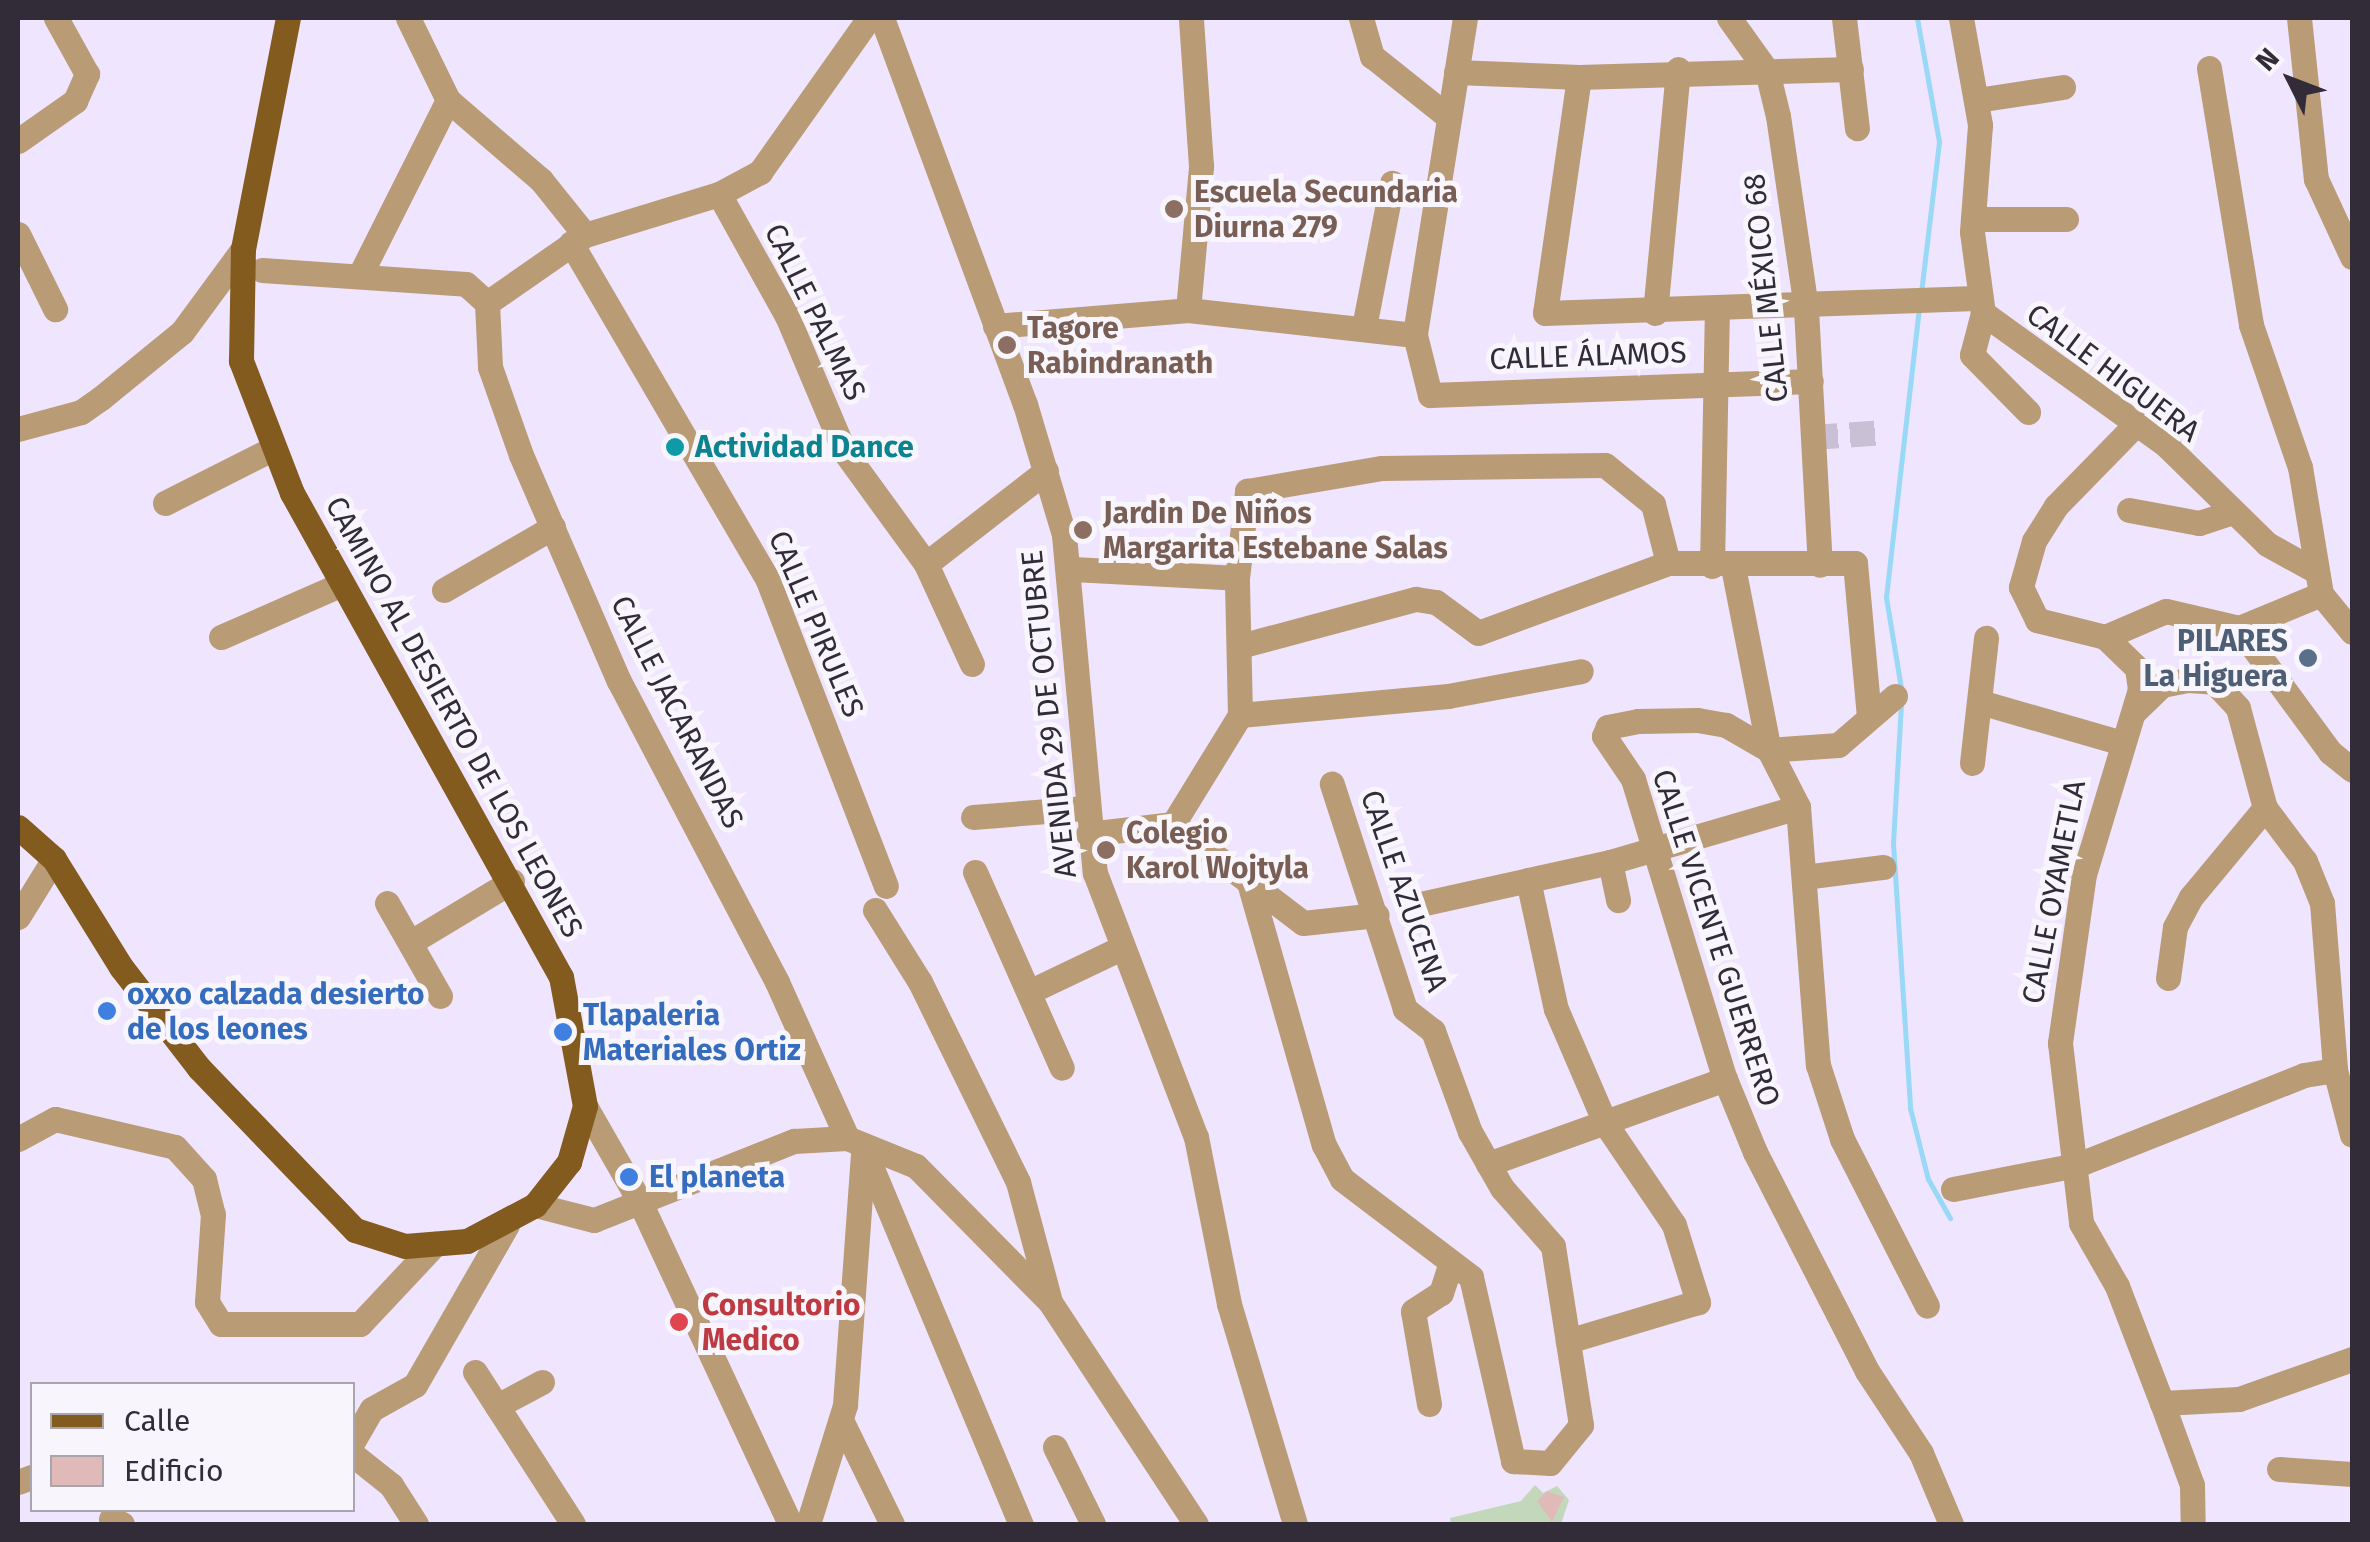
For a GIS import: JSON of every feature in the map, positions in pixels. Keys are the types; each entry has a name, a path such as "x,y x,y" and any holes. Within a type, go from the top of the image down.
{"main road":[{"name":"CAMINO AL DESIERTO DE LOS LEONES","path":"18,827 54,860 121,967 278,1156 356,1230 390,1244 435,1244 508,1225 536,1206 569,1162 585,1106 560,977 512,882 270,450 239,348 244,249 288,18"}],"street":[{"path":"18,141 55,120 83,87 79,48 56,18"},
{"path":"360,275 448,100 408,18"},
{"path":"262,270 466,284 487,304 578,239 719,194 760,172 869,18"},
{"name":"AVENIDA 29 DE OCTUBRE","path":"882,18 1046,470 1073,569 1088,834 1119,949 1196,1137 1229,1304 1294,1524"},
{"path":"1188,310 1201,166 1191,18"},
{"path":"1361,18 1372,56 1446,115"},
{"path":"995,326 1188,310 1415,334 1438,220 1446,115 1465,18"},
{"name":"CALLE MÉXICO 68","path":"1729,18 1767,71 1806,309 1820,565"},
{"path":"1844,18 1857,128"},
{"path":"1962,18 1978,100 1973,220 1980,306 1972,354 2028,412"},
{"path":"2299,18 2316,180 2352,257"},
{"path":"2209,68 2240,279 2300,468 2318,582 2238,628"},
{"path":"1456,72 1579,77 1678,69 1851,69"},
{"path":"1655,313 1678,69"},
{"path":"1579,77 1545,313 1806,309 1938,300 1980,306"},
{"path":"1978,100 2063,87"},
{"name":"CALLE PIRULES","path":"448,100 541,180 578,239 766,578 886,886"},
{"path":"1364,327 1392,183"},
{"name":"CALLE PALMAS","path":"719,194 787,316 844,451 926,564 972,664"},
{"path":"1973,220 2066,219"},
{"path":"18,234 56,309"},
{"path":"18,429 80,412 101,398 182,332 228,259 244,249"},
{"name":"CALLE JACARANDAS","path":"487,304 490,367 552,527 619,680 777,982 855,1143 1021,1524"},
{"name":"CALLE HIGUERA","path":"1980,306 2136,424 2266,544 2318,582 2352,632"},
{"path":"1717,310 1712,384 1722,567 1768,750 1798,807 1818,1065 1842,1139 1927,1306"},
{"name":"CALLE ÁLAMOS","path":"1415,334 1430,395 1811,382"},
{"path":"2136,424 2056,506 2034,541 2021,587 2037,620 2105,636 2166,611 2238,628 2330,752 2352,770"},
{"path":"165,503 270,450"},
{"path":"1173,824 1240,715 1237,578 1242,499 1260,488 1282,491 1382,468 1605,465 1653,504 1668,563"},
{"path":"926,564 1046,470"},
{"path":"2129,510 2199,523 2232,512"},
{"path":"444,590 552,527"},
{"path":"1240,646 1416,599 1436,602 1478,632 1668,563 1722,567 1855,563 1870,716"},
{"path":"1073,569 1237,578"},
{"path":"220,637 342,584"},
{"name":"CALLE OYAMETLA","path":"2105,636 2138,668 2131,714 2099,806 2069,955 2060,1043 2081,1223 2117,1286 2162,1402 2192,1485 2193,1524"},
{"path":"1972,762 1986,638"},
{"path":"1240,715 1448,696 1581,670"},
{"path":"2131,714 2162,685 2214,682 2238,708 2264,808 2305,861 2322,903 2335,1070 2352,1135"},
{"path":"1768,750 1838,745 1895,696"},
{"path":"1980,702 2122,742"},
{"name":"CALLE VICENTE GUERRERO","path":"1768,750 1726,725 1697,720 1608,727 1610,746 1633,779 1657,847 1725,1080 1755,1152 1867,1371 1921,1453 1952,1524"},
{"name":"CALLE AZUCENA","path":"1332,784 1404,1009 1433,1031 1488,1164 1553,1246 1581,1426 1550,1462 1513,1461 1481,1297 1471,1277 1450,1268"},
{"path":"1416,905 1610,862 1798,807"},
{"path":"973,816 1085,808"},
{"path":"2168,978 2175,927 2191,897 2264,808"},
{"path":"1088,834 1173,824 1303,924 1377,915"},
{"path":"18,917 54,860"},
{"path":"1610,862 1618,900"},
{"path":"1804,877 1883,868"},
{"path":"976,872 1033,990 1062,1068"},
{"path":"1528,880 1556,1009 1605,1123 1674,1225 1698,1302 1568,1340"},
{"path":"411,942 512,882"},
{"path":"1250,886 1324,1145 1342,1179 1450,1268 1442,1293 1413,1312 1429,1404"},
{"path":"386,903 440,996"},
{"path":"875,910 920,982 1018,1182 1050,1302"},
{"path":"1033,990 1119,949"},
{"path":"1953,1189 2077,1165 2304,1074 2335,1070"},
{"path":"1488,1164 1725,1080"},
{"path":"585,1106 640,1202 790,1524"},
{"path":"18,1139 55,1118 176,1147 204,1178 212,1214 207,1302 221,1324 360,1324 435,1244"},
{"path":"536,1206 594,1220 750,1154 794,1140 855,1143 938,1182 1050,1302 1196,1524"},
{"path":"808,1524 842,1422 855,1143"},
{"path":"355,1433 362,1407 414,1385 508,1225"},
{"path":"2162,1402 2239,1399 2352,1359"},
{"path":"476,1372 573,1524"},
{"path":"497,1406 542,1382"},
{"path":"842,1422 892,1524"},
{"path":"1055,1446 1093,1524"},
{"path":"355,1456 392,1485 416,1524"},
{"path":"2279,1469 2352,1474"}],"green space":[{"path":"1535,1485 1543,1493 1557,1486 1569,1500 1561,1524 1451,1524 1450,1518 1521,1501"}],"building":[{"path":"1547,1491 1564,1497 1552,1522 1537,1501"}],"waterway":[{"path":"1917,18 1939,142 1921,292"},
{"path":"1901,688 1886,597 1919,308"},
{"path":"1901,704 1893,843 1910,1108 1928,1179 1950,1218"}],"tunnel":[{"path":"1813,437 1885,432"}],"place":[{"name":"Escuela Secundaria Diurna 279","path":"1174,209"},
{"name":"Tagore Rabindranath","path":"1007,345"},
{"name":"Actividad Dance","path":"675,447"},
{"name":"Jardin De Niños Margarita Estebane Salas","path":"1083,530"},
{"name":"PILARES La Higuera","path":"2308,658"},
{"name":"Colegio Karol Wojtyla","path":"1106,850"},
{"name":"oxxo calzada desierto de los leones","path":"107,1011"},
{"name":"Tlapaleria Materiales Ortiz","path":"563,1032"},
{"name":"El planeta","path":"629,1177"},
{"name":"Consultorio Medico","path":"679,1322"}]}
